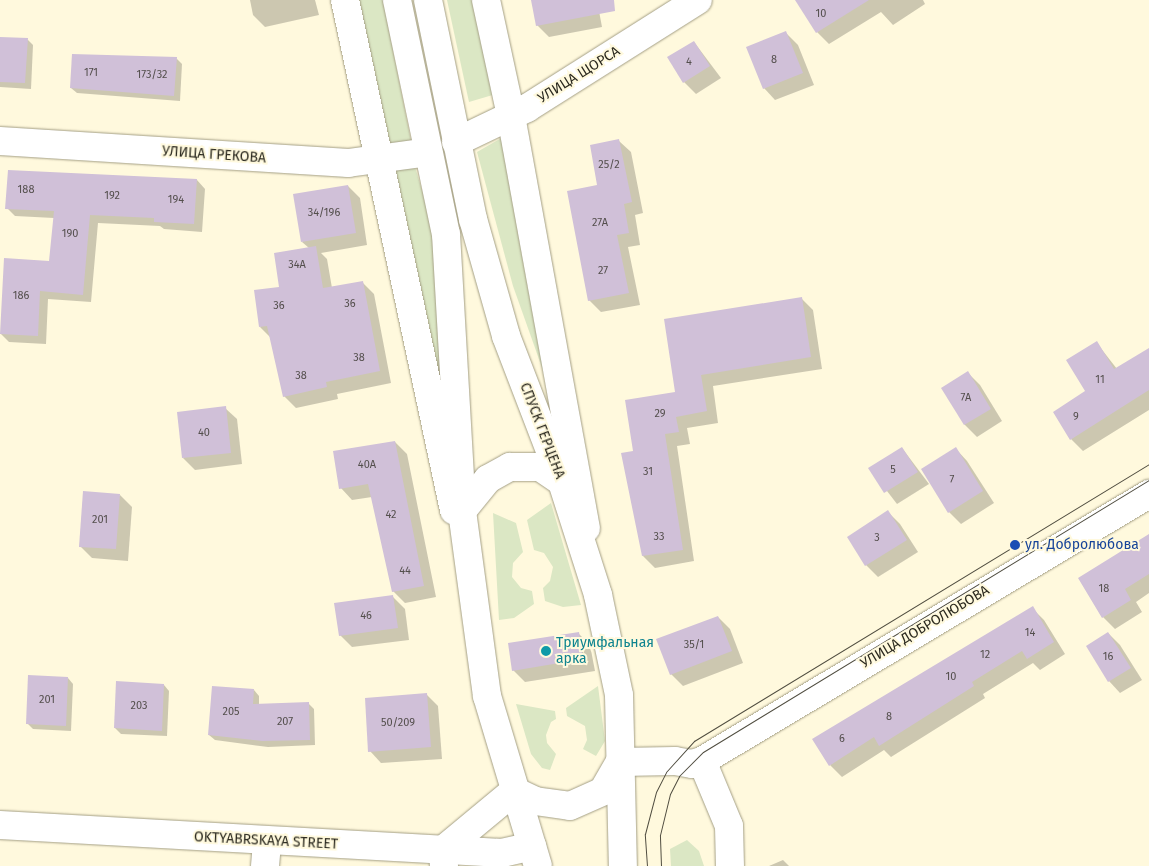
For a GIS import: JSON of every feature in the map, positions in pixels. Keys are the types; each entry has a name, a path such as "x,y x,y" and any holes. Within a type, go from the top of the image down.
{"street":[{"path":"345,0 475,606"},
{"path":"397,0 446,234 462,511 487,696 535,856"},
{"name":"СПУСК ГЕРЦЕНА","path":"428,0 473,219 506,336 562,482 598,596 619,695 623,866"},
{"path":"486,0 511,116 598,596"},
{"name":"УЛИЦА ЩОРСА","path":"456,142 511,116 698,0"},
{"name":"УЛИЦА ГРЕКОВА","path":"0,141 348,163 428,152"},
{"path":"462,511 488,479 510,467 540,467 562,482"},
{"name":"УЛИЦА ДОБРОЛЮБОВА","path":"702,761 1149,494"},
{"path":"514,790 535,801 570,806 603,791 620,762 675,760 692,764 702,761 729,826 730,866"},
{"path":"443,858 514,790"},
{"name":"OKTYABRSKAYA STREET","path":"0,825 266,854 503,859 535,856"}],"green space":[{"path":"351,0 383,0 411,141 382,145"},
{"path":"447,0 476,0 496,94 469,102"},
{"path":"505,136 556,407 513,286 477,152"},
{"path":"415,167 435,233 446,441 386,171"},
{"path":"551,503 581,605 563,607 545,601 543,588 550,581 553,567 544,553 534,550 527,520"},
{"path":"493,513 516,523 523,552 513,563 512,577 521,588 532,591 534,604 514,618 499,620"},
{"path":"598,686 605,741 596,756 583,749 587,740 585,726 567,716 566,708"},
{"path":"516,704 555,711 556,719 551,722 546,735 547,743 556,754 550,770 542,768 531,754"},
{"path":"687,840 699,851 704,866 671,866 670,849"}],"building":[{"path":"531,0 614,0 615,11 536,26"},
{"path":"795,0 869,0 816,33"},
{"path":"786,31 803,73 763,89 746,47"},
{"path":"0,37 28,38 25,83 0,82"},
{"path":"694,41 710,66 683,83 667,57"},
{"path":"72,54 177,57 174,96 70,88"},
{"path":"619,139 632,202 624,204 629,233 617,235 629,293 588,301 567,191 597,185 590,145"},
{"path":"8,170 197,179 194,224 154,222 154,218 90,215 83,295 40,291 38,336 0,334 4,258 49,261 54,211 5,209"},
{"path":"348,185 356,233 301,242 293,194"},
{"path":"316,246 323,288 363,281 380,371 326,382 327,387 283,397 267,326 259,327 254,290 279,287 274,253"},
{"path":"802,297 811,357 701,375 707,411 676,417 679,432 665,434 683,550 642,556 621,453 633,451 625,400 675,392 664,319"},
{"path":"1097,341 1114,369 1149,348 1149,390 1070,440 1053,412 1085,391 1066,360"},
{"path":"968,371 991,409 964,425 941,388"},
{"path":"226,406 231,453 182,458 177,412"},
{"path":"395,441 424,586 392,592 368,484 339,489 333,451"},
{"path":"902,447 918,472 884,493 868,468"},
{"path":"956,447 983,491 948,513 921,469"},
{"path":"83,491 120,494 116,549 79,547"},
{"path":"888,510 907,540 865,566 847,537"},
{"path":"1149,534 1149,574 1125,589 1131,600 1102,618 1078,578"},
{"path":"393,595 398,628 339,636 334,603"},
{"path":"1033,606 1054,642 1027,659 1022,651 972,682 974,686 879,746 874,737 829,766 812,739"},
{"path":"718,616 732,651 670,675 656,639"},
{"name":"Триумфальная арка","path":"579,632 583,659 512,671 508,643"},
{"path":"1108,632 1131,668 1108,682 1086,646"},
{"path":"28,675 68,677 66,726 26,724"},
{"path":"116,681 164,684 162,731 114,728"},
{"path":"212,686 254,689 253,704 309,702 310,740 262,741 208,735"},
{"path":"427,693 431,747 368,752 365,698"}],"tram line":[{"path":"647,866 645,834 656,792 666,772 694,741 1149,464"},
{"path":"661,866 660,835 670,794 679,776 703,752 1149,480"}],"place":[{"name":"ул. Добролюбова","path":"1015,545"},
{"name":"Триумфальная арка","path":"546,651"}]}
